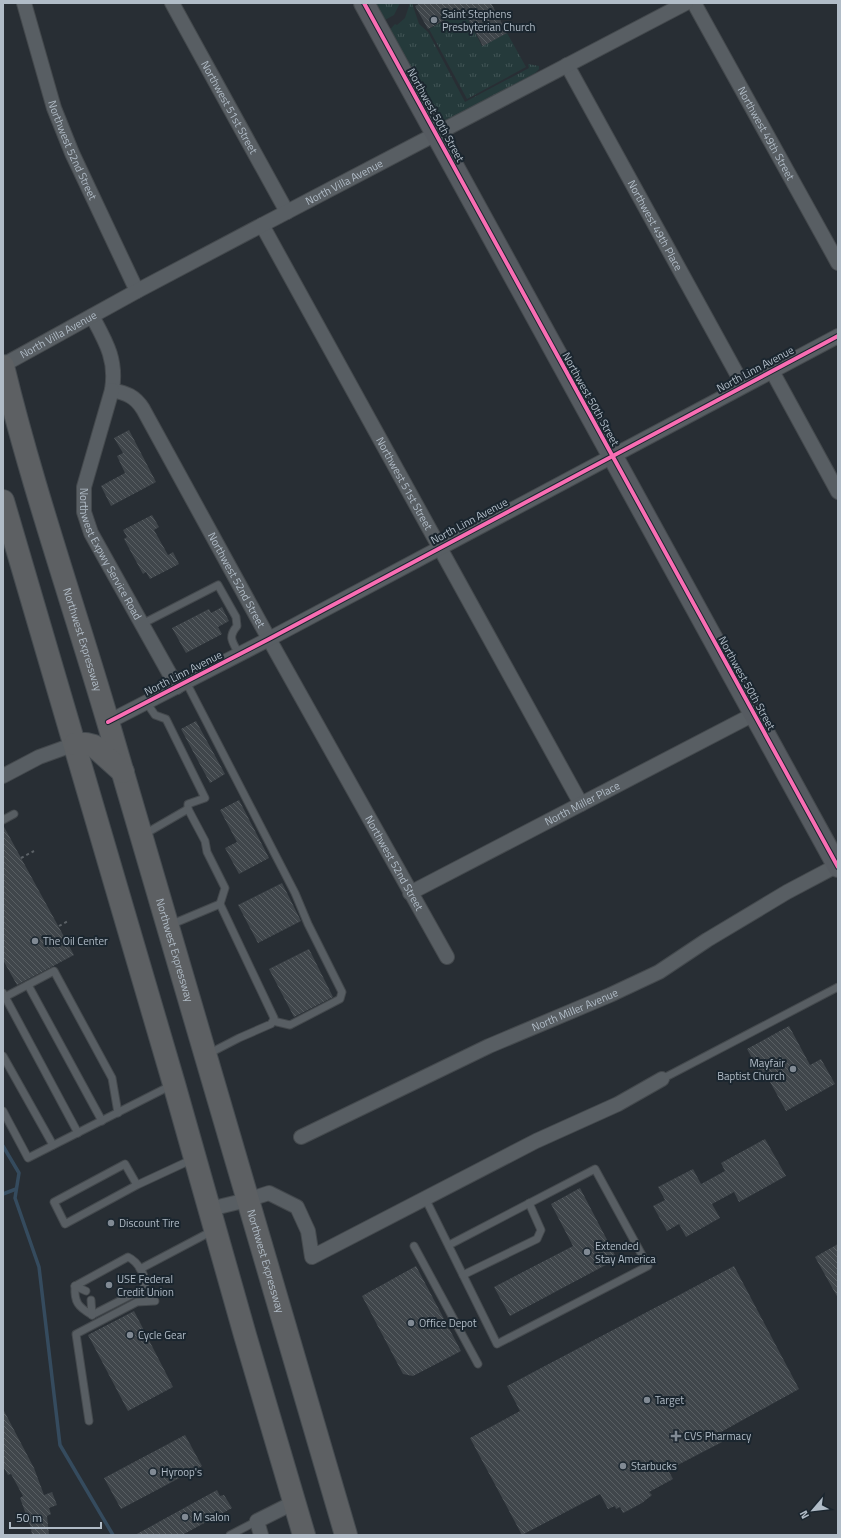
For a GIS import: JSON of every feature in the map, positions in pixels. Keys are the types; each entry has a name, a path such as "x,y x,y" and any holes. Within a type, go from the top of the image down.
{"highway":[{"name":"Northwest Expressway","path":"3,365 13,407 69,597 91,662 124,773 247,1200 346,1535"},
{"path":"3,501 13,548 75,744 304,1535"},
{"path":"75,744 94,746 124,773"},
{"path":"340,1514 353,1535"}],"street":[{"name":"Northwest 52nd Street","path":"24,3 54,108 72,154 137,291"},
{"name":"Northwest 51st Street","path":"172,3 287,212"},
{"name":"Northwest 50th Street","path":"364,3 838,866"},
{"name":"Northwest 49th Street","path":"694,3 838,263"},
{"name":"North Villa Avenue","path":"3,365 137,291 681,4"},
{"name":"Northwest 49th Place","path":"567,65 743,385"},
{"name":"Northwest 51st Street","path":"262,225 581,804"},
{"path":"92,316 104,338 112,360 114,378 112,390"},
{"name":"North Linn Avenue","path":"108,722 269,639 743,385 838,336"},
{"path":"772,371 838,492"},
{"name":"Northwest 52nd Street","path":"112,390 131,396 138,401 143,409 269,639 447,957"},
{"name":"Northwest Expwy Service Road","path":"112,390 84,487 84,512 91,533 142,624 182,684"},
{"name":"North Miller Place","path":"410,893 754,714"},
{"path":"3,776 39,757 75,744"},
{"name":"North Miller Avenue","path":"301,1137 489,1046 610,995 659,972 707,940 780,896 838,866"},
{"path":"213,1219 247,1200 269,1193 297,1207 308,1231 312,1257 536,1141 618,1104 662,1079"},
{"path":"261,1535 257,1521 295,1502"}],"lane":[{"path":"142,624 218,585 236,617 236,626 231,632 231,638 240,654"},
{"path":"182,684 295,893 308,924 342,992 340,999 290,1024 273,1021"},
{"path":"146,702 155,715 166,718 205,798 188,804 188,809 205,841 207,852 225,888 220,904 274,1018 271,1024 205,1055"},
{"path":"142,836 188,809"},
{"path":"3,820 14,814"},
{"path":"168,926 220,904"},
{"path":"78,1133 4,996 54,971 112,1078 118,1113"},
{"path":"28,985 102,1121"},
{"path":"662,1079 838,987"},
{"path":"3,1056 53,1145"},
{"path":"3,1111 28,1158 174,1084"},
{"path":"137,1185 125,1164 54,1202 65,1224 137,1185 195,1158"},
{"path":"425,1198 448,1245 497,1344 648,1266 595,1169 448,1245"},
{"path":"463,1275 537,1239 541,1230 529,1203"},
{"path":"140,1269 213,1219"},
{"path":"414,1246 478,1364"},
{"path":"75,1286 128,1257 132,1259 140,1269 145,1280 145,1286 143,1289 92,1315"},
{"path":"75,1286 86,1291"},
{"path":"75,1286 74,1296 80,1308 92,1315"},
{"path":"91,1300 92,1315"},
{"path":"89,1421 76,1334 137,1302 156,1301"},
{"path":"231,1535 257,1521"}],"path":[{"path":"21,858 34,851"},
{"path":"59,926 68,921"}],"green space":[{"path":"371,3 400,3 394,15 383,21"},
{"path":"410,3 412,3 419,24 428,32 465,102 529,68 528,64 539,66 539,69 534,74 445,122 436,119 388,32 395,24 397,25 405,18"},
{"path":"463,10 482,46 507,33 526,67 467,99 429,29"}],"building":[{"path":"421,3 491,3 507,33 483,46 463,10 428,29 415,6"},
{"path":"129,430 156,482 111,506 101,486 125,473 117,456 123,453 114,438"},
{"path":"152,515 159,527 154,530 168,555 173,552 179,564 150,579 146,572 143,574 124,539 127,537 123,530"},
{"path":"222,607 229,621 218,627 222,634 186,653 172,628 209,609 211,613"},
{"path":"196,721 225,774 210,783 181,729"},
{"path":"239,800 269,858 239,874 225,848 237,842 220,810"},
{"name":"The Oil Center","path":"3,825 74,955 17,985 3,960"},
{"path":"282,883 301,921 258,943 238,905"},
{"path":"309,949 333,997 294,1017 269,969"},
{"name":"Mayfair Baptist Church","path":"789,1026 810,1065 821,1059 835,1084 786,1111 769,1080 765,1082 747,1049"},
{"path":"765,1139 786,1176 739,1202 734,1192 712,1204 720,1218 686,1237 679,1224 667,1231 653,1206 665,1200 658,1187 693,1169 701,1184 725,1171 721,1163"},
{"name":"Extended Stay America","path":"580,1188 617,1259 510,1316 494,1287 573,1246 551,1204"},
{"path":"838,1244 838,1298 815,1257"},
{"name":"Office Depot","path":"416,1266 461,1351 413,1376 403,1374 362,1296"},
{"name":"Target","path":"734,1266 799,1389 721,1432 726,1440 668,1470 673,1479 649,1492 652,1495 642,1503 629,1510 623,1513 620,1507 616,1509 615,1506 608,1509 600,1494 522,1535 470,1438 520,1411 507,1386"},
{"path":"134,1311 173,1387 128,1411 88,1335"},
{"path":"3,1409 34,1468 44,1495 52,1492 57,1505 49,1508 51,1514 47,1516 49,1535 32,1535 31,1528 20,1498 23,1496 11,1474 8,1475 3,1466"},
{"path":"185,1435 202,1466 121,1509 104,1478"},
{"path":"217,1490 220,1496 224,1495 232,1508 182,1535 135,1535"}],"waterway":[{"path":"3,1146 19,1173 15,1198 39,1267 60,1445 113,1535"},
{"path":"3,1194 16,1189"}],"cycle path":[{"path":"364,3 838,867"},
{"path":"108,722 269,639 838,336"}],"place":[{"name":"Saint Stephens Presbyterian Church","path":"434,20"},
{"name":"The Oil Center","path":"35,941"},
{"name":"Mayfair Baptist Church","path":"793,1069"},
{"name":"Discount Tire","path":"111,1223"},
{"name":"Extended Stay America","path":"587,1252"},
{"name":"USE Federal Credit Union","path":"109,1285"},
{"name":"Office Depot","path":"411,1323"},
{"name":"Cycle Gear","path":"130,1335"},
{"name":"Target","path":"647,1400"},
{"name":"CVS Pharmacy","path":"676,1436"},
{"name":"Starbucks","path":"623,1466"},
{"name":"Hyroop's","path":"153,1472"},
{"name":"M salon","path":"185,1517"}]}
